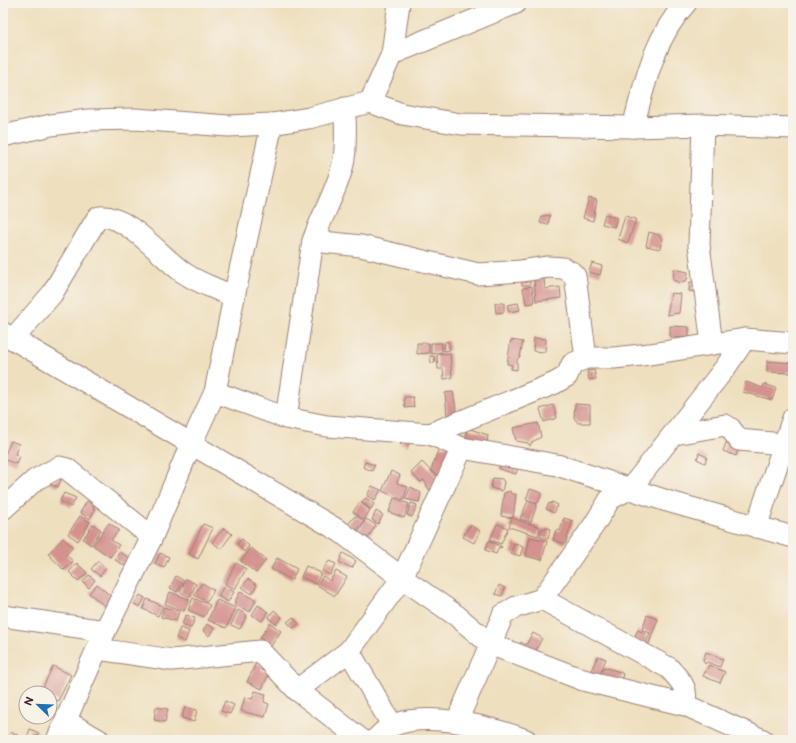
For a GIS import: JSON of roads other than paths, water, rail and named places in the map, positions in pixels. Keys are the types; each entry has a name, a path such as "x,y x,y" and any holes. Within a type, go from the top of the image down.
{"street":[{"path":"370,102 392,54 399,3"},
{"path":"392,54 516,3"},
{"path":"633,127 648,70 658,44 674,16 686,3"},
{"path":"5,139 51,125 88,120 135,119 228,126 272,124 309,118 370,102 402,114 461,124 633,127 703,125 793,128"},
{"path":"286,418 314,241 321,216 335,190 343,162 345,108"},
{"path":"57,740 102,640 152,537 191,444 215,392 272,124"},
{"path":"703,125 699,246 712,344"},
{"path":"234,297 184,274 153,246 116,219 99,217 52,294 8,336 342,532 402,578 457,616 490,644 583,680 685,706 763,740"},
{"path":"314,241 360,246 478,274 521,271 548,267 567,270 575,276 586,358"},
{"path":"457,721 503,615 516,607 542,599 594,525 610,499 631,488 675,434 725,368 745,338"},
{"path":"430,434 555,383 567,376 572,364 586,358 614,358 650,354 745,338 793,343"},
{"path":"215,392 286,418 327,426 430,434 462,448 557,465 756,527 793,537"},
{"path":"756,527 793,418"},
{"path":"675,434 725,425 730,428 739,440 783,444"},
{"path":"296,690 349,651 402,578 462,448"},
{"path":"3,509 35,480 59,467 67,469 152,537"},
{"path":"542,599 669,668 684,685 687,695 685,706"},
{"path":"3,616 102,640 172,660 260,651 296,690 362,740"},
{"path":"349,651 392,725"},
{"path":"375,740 392,725 412,720 457,721 510,734 526,740"},
{"path":"66,721 99,740"}]}
